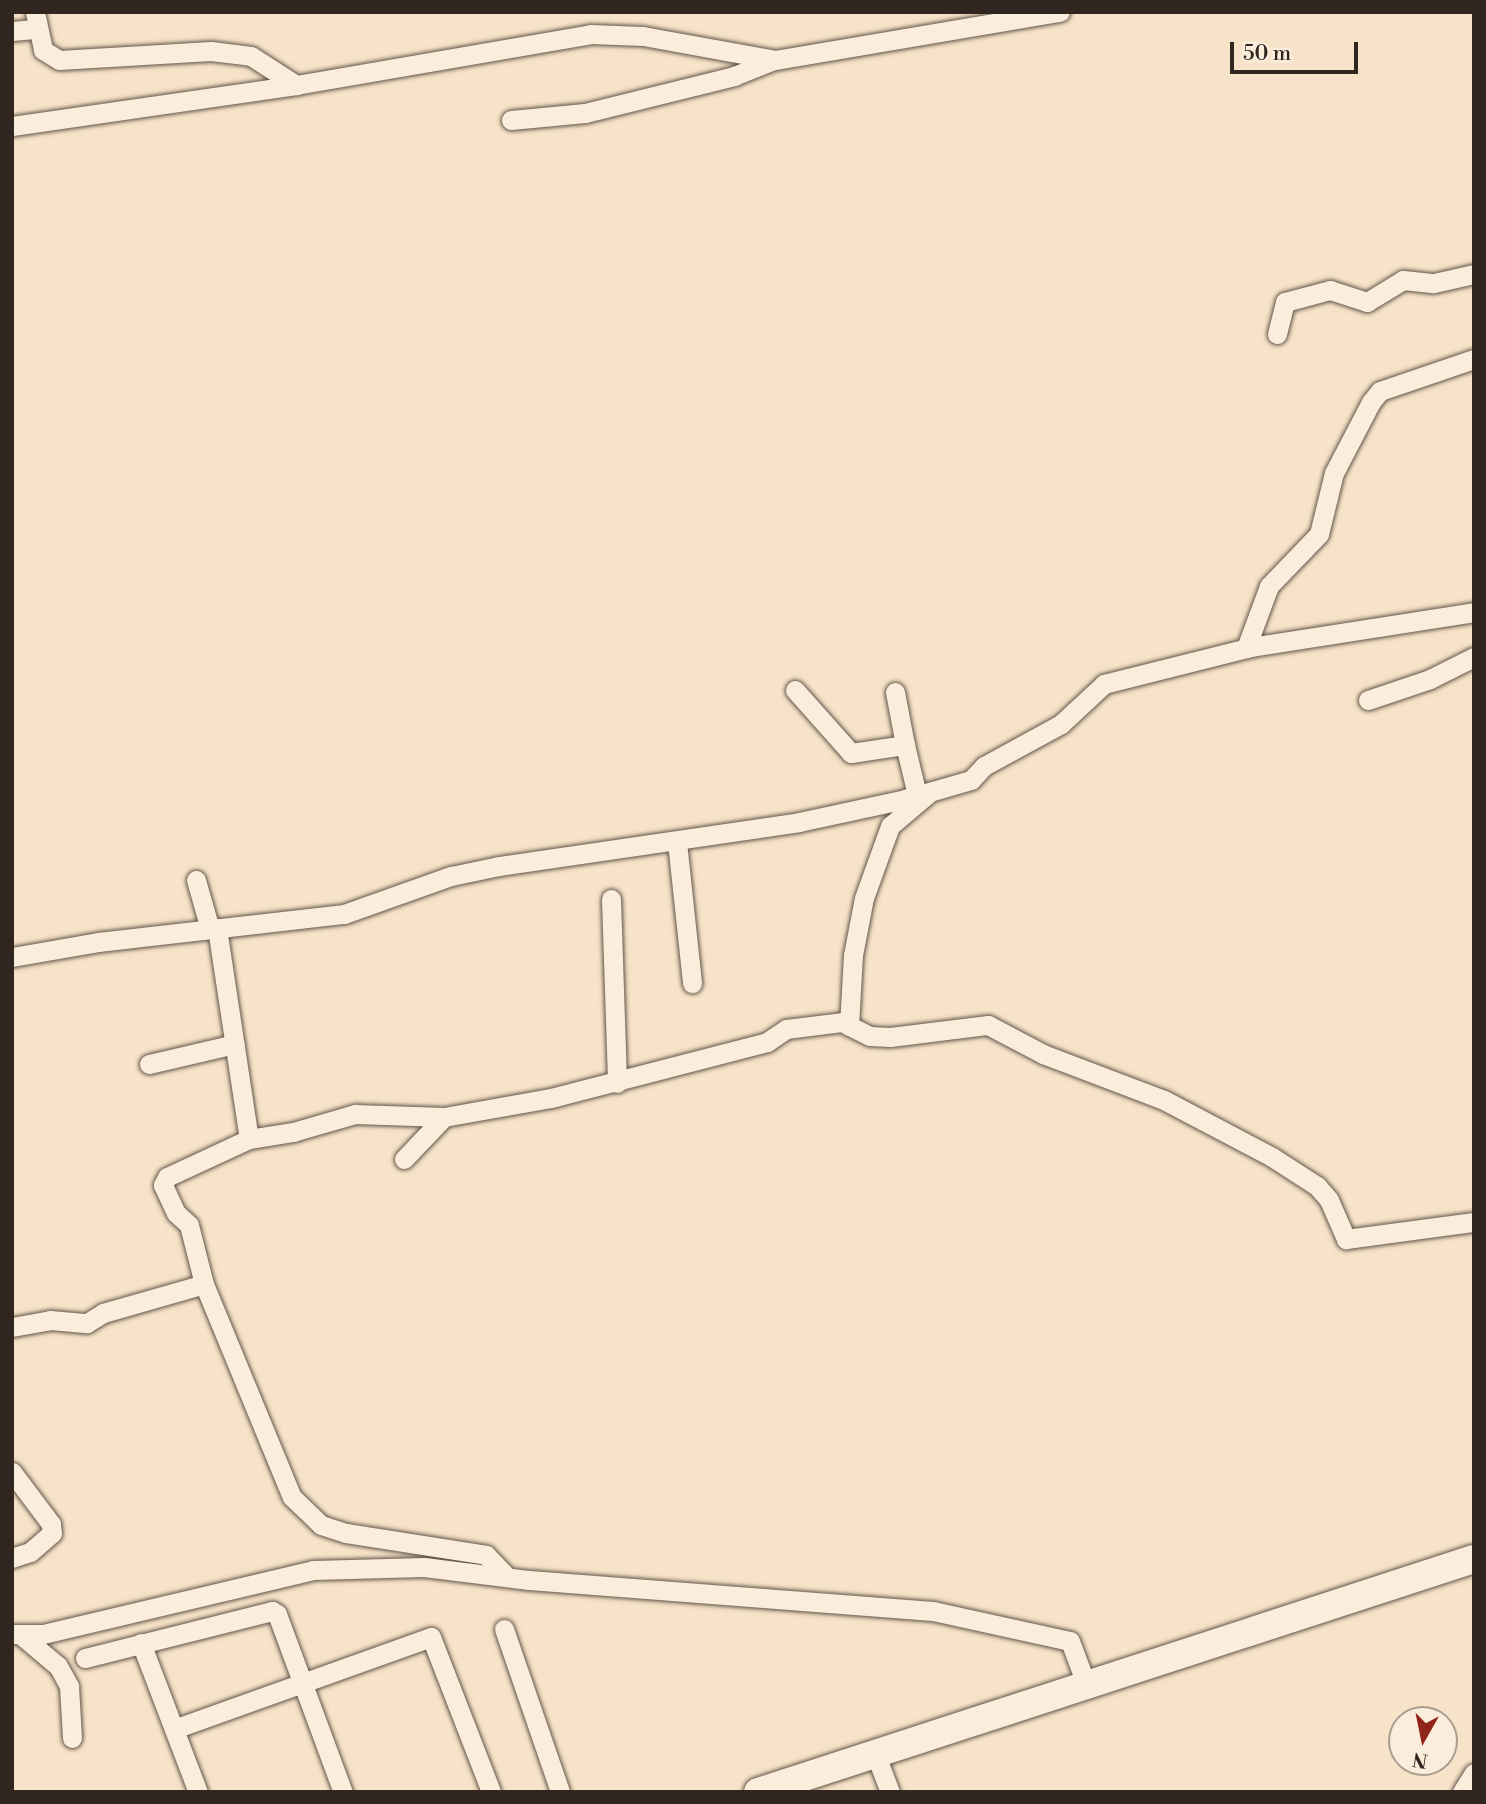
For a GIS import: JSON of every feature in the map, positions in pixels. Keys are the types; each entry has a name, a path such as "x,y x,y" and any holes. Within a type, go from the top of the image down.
{"main road":[{"path":"758,1792 791,1787 875,1753 1474,1559"}],"street":[{"path":"511,120 585,113 734,76 775,60 1060,12"},
{"path":"12,31 36,20 43,50 60,60 211,51 251,56 296,85"},
{"path":"12,127 296,85 590,34 643,36 775,60"},
{"path":"1277,334 1285,302 1330,290 1367,302 1397,282 1434,283 1474,274"},
{"path":"1246,648 1269,586 1319,534 1334,472 1371,402 1380,391 1474,359"},
{"path":"12,957 344,914 451,876 799,822 924,794 971,780 984,766 1061,724 1104,684 1246,648 1474,612"},
{"path":"1368,700 1430,679 1474,657"},
{"path":"795,690 851,753 905,745"},
{"path":"895,692 905,745 924,794"},
{"path":"849,1026 853,955 864,898 890,826 924,794"},
{"path":"677,842 692,983"},
{"path":"196,880 214,929 235,1044 248,1139"},
{"path":"611,899 617,1083"},
{"path":"506,1576 486,1555 346,1534 321,1525 292,1497 277,1468 204,1284 189,1226 176,1213 163,1185 167,1177 248,1139 293,1132 355,1114 444,1117 617,1083 767,1042 786,1029 842,1022 870,1036 890,1037 988,1025 1043,1054 1164,1100 1317,1186 1329,1200 1346,1239 1474,1222"},
{"path":"149,1064 235,1044"},
{"path":"404,1159 444,1117"},
{"path":"12,1327 43,1321 87,1323 103,1313 204,1284"},
{"path":"12,1472 51,1524 52,1533 38,1547 12,1558"},
{"path":"17,1634 43,1634 313,1570 424,1566 506,1576 933,1611 1070,1641 1086,1684"},
{"path":"85,1658 272,1611 343,1792"},
{"path":"504,1629 560,1792"},
{"path":"17,1634 58,1666 69,1686 72,1738"},
{"path":"174,1730 431,1637 491,1792"},
{"path":"142,1643 198,1792"},
{"path":"875,1753 890,1792"},
{"path":"1462,1792 1474,1773"}]}
